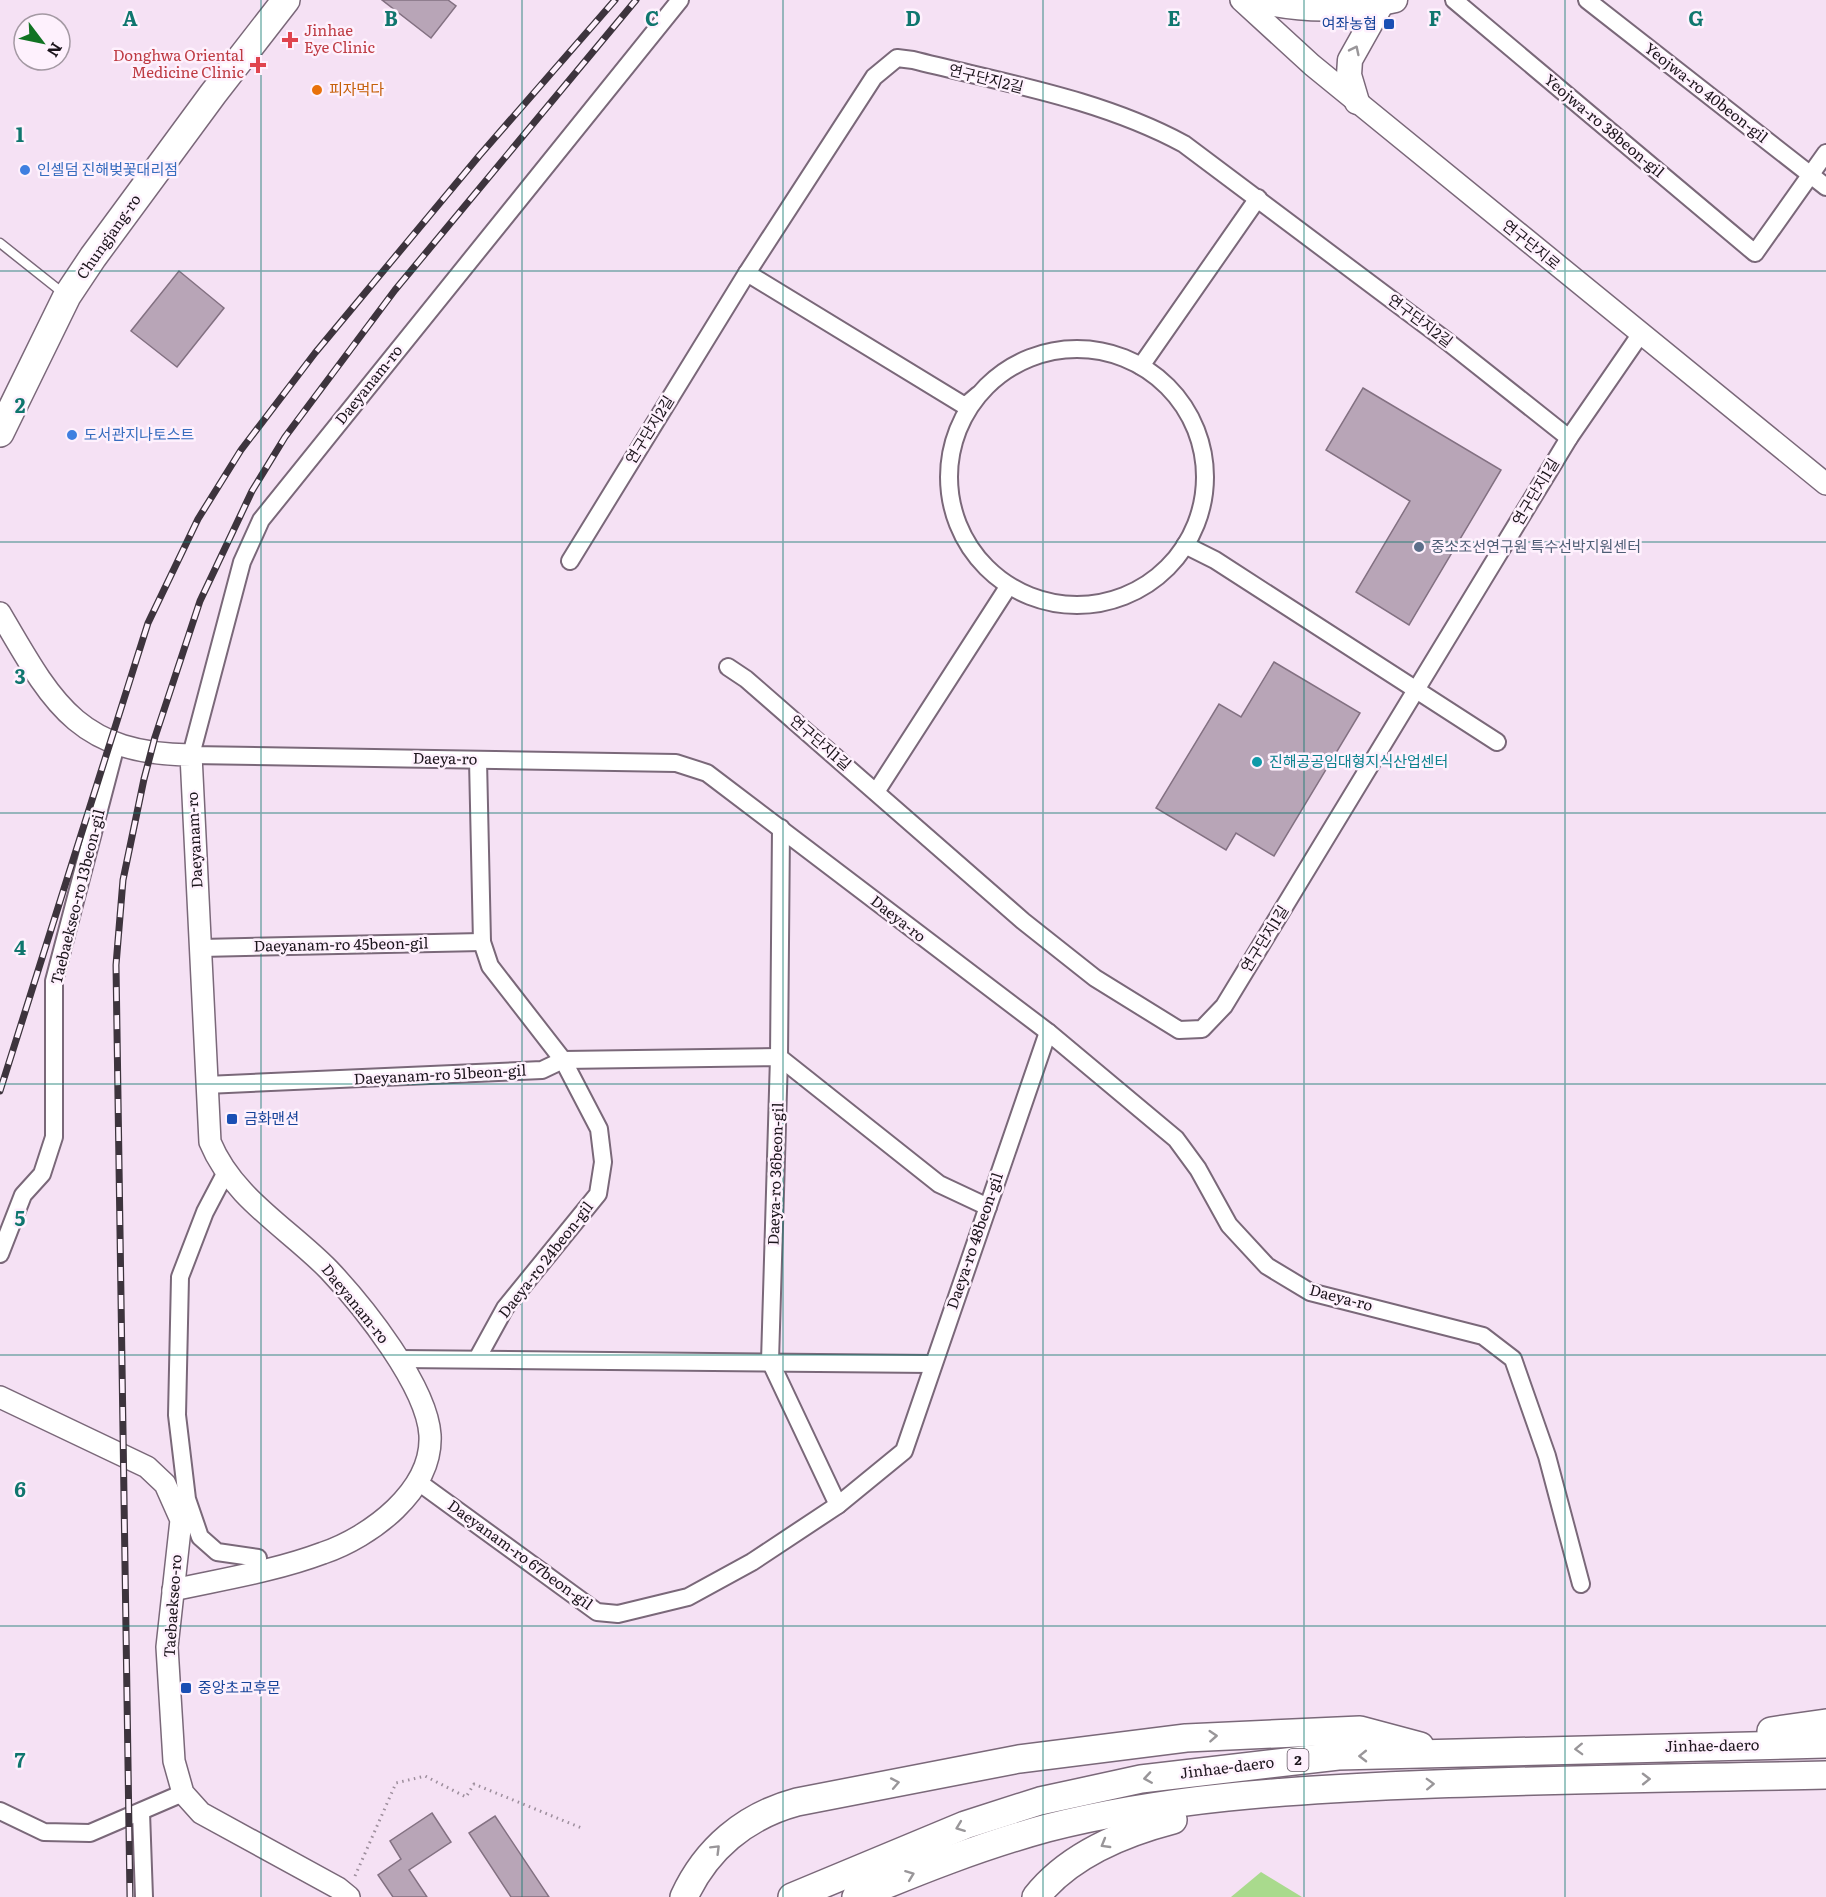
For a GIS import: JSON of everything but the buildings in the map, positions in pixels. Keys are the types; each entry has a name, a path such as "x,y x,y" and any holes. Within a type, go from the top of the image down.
{"main road":[{"name":"Chungjang-ro","path":"0,433 67,296 93,256 286,0"},
{"path":"1254,0 1293,9 1341,9 1389,2"},
{"path":"1357,102 1349,75 1350,60 1389,2"},
{"path":"1611,1748 1826,1723"},
{"path":"684,1897 693,1878 716,1849 745,1824 780,1807 1019,1759 1186,1738 1359,1730 1454,1755"},
{"name":"Jinhae-daero","path":"792,1897 965,1825 1040,1801 1130,1781 1221,1768 1338,1756 1454,1755 1611,1748 1826,1744"},
{"name":"Jinhae-daero","path":"856,1897 971,1851 1048,1828 1146,1808 1303,1790 1470,1782 1826,1775"},
{"path":"1036,1897 1044,1887 1082,1858 1131,1831 1303,1790"}],"street":[{"name":"Daeyanam-ro","path":"173,1590 325,1553 365,1532 389,1514 417,1480 427,1457 430,1436 424,1406 399,1359 330,1271 257,1207 226,1172 210,1142 191,755 242,562 261,520 680,0"},
{"name":"연구단지로","path":"1241,0 1357,102 1826,484"},
{"name":"Yeojwa-ro 38beon-gil","path":"1454,0 1755,253 1811,175"},
{"name":"Yeojwa-ro 40beon-gil","path":"1587,0 1826,187"},
{"name":"연구단지2길","path":"570,561 747,273 874,77 897,58 913,60 1110,110 1154,128 1184,144 1448,342 1569,438"},
{"path":"1811,175 1826,153"},
{"path":"1141,366 1258,198"},
{"path":"747,273 965,406 1006,370 1038,355 1073,349 1108,352 1141,366 1173,392 1195,427 1205,466 1201,508 1185,545 1159,576 1125,597 1085,606 1046,602 1008,587 980,563 960,532 950,497 952,452 960,425 979,394"},
{"name":"연구단지1길","path":"728,667 746,679 1023,921 1095,978 1179,1030 1202,1029 1224,1006 1569,438 1642,332"},
{"path":"1185,545 1215,560 1497,742"},
{"path":"876,792 1008,587"},
{"name":"Daeya-ro","path":"0,613 41,685 56,702 89,730 116,745 140,753 686,765 724,784 1048,1032 1176,1139 1198,1169 1229,1225 1267,1266 1310,1292 1483,1336 1513,1359 1547,1456 1581,1584"},
{"name":"Taebaekseo-ro 13beon-gil","path":"0,1254 23,1196 42,1174 54,1137 54,981 116,745"},
{"name":"Daeya-ro 24beon-gil","path":"477,1359 505,1308 598,1194 603,1162 599,1129 563,1060 490,966 482,942 478,760"},
{"name":"Daeya-ro 36beon-gil","path":"781,828 779,1057 770,1360 838,1505"},
{"name":"Daeyanam-ro 45beon-gil","path":"201,948 482,942"},
{"name":"Daeya-ro 48beon-gil","path":"904,1451 1048,1032"},
{"path":"779,1057 939,1184 988,1207"},
{"name":"Daeyanam-ro 51beon-gil","path":"206,1085 542,1070 563,1060 779,1057"},
{"path":"226,1172 205,1212 180,1277 177,1414 187,1498 200,1537 218,1552 258,1558"},
{"path":"399,1359 770,1360 932,1364"},
{"name":"Taebaekseo-ro","path":"0,1397 147,1467 165,1484 181,1520 167,1647 174,1761 183,1794"},
{"name":"Daeyanam-ro 67beon-gil","path":"417,1480 597,1612 618,1614 688,1598 752,1562 838,1505 904,1451"},
{"path":"0,1811 44,1832 90,1833 183,1794 201,1813 348,1896"},
{"path":"141,1812 144,1897"}],"lane":[{"path":"0,243 67,296"}],"path":[{"path":"348,1896 396,1783 425,1776 466,1797 474,1784 584,1829"}],"green space":[{"path":"1261,1872 1302,1897 1231,1897"}],"railway":[{"path":"0,1091 148,623 198,519 241,450 315,353 479,156 615,0"},
{"path":"130,1897 116,965 123,880 155,737 200,601 252,491 285,437 395,290 636,0"}],"place":[{"name":"여좌농협","path":"1389,24"},
{"name":"Jinhae Eye Clinic","path":"290,40"},
{"name":"Donghwa Oriental Medicine Clinic","path":"258,65"},
{"name":"피자먹다","path":"317,90"},
{"name":"인셀덤 진해벚꽃대리점","path":"25,170"},
{"name":"도서관지나토스트","path":"72,435"},
{"name":"중소조선연구원 특수선박지원센터","path":"1419,547"},
{"name":"진해공공임대형지식산업센터","path":"1257,762"},
{"name":"금화맨션","path":"232,1119"},
{"name":"중앙초교후문","path":"186,1688"}]}
